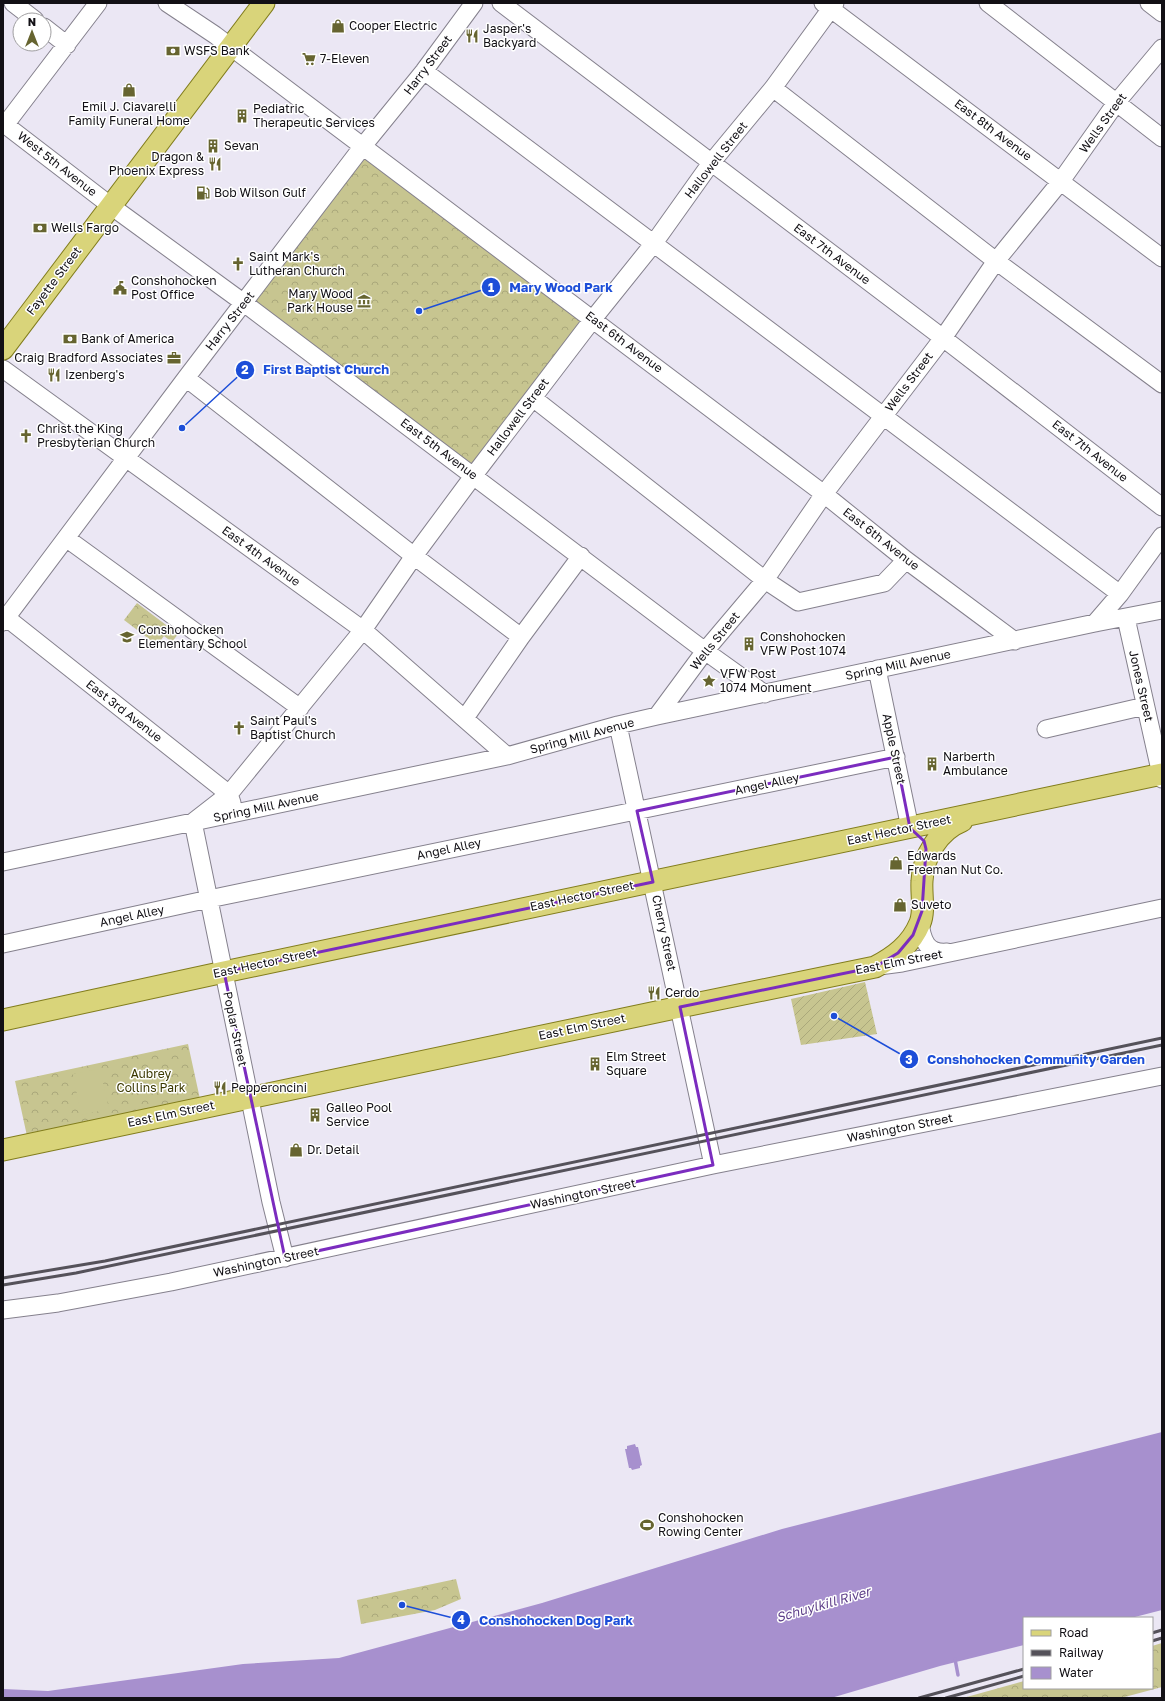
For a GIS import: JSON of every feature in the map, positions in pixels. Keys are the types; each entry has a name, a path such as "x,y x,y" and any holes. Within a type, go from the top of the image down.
{"main road":[{"name":"Fayette Street","path":"3,349 264,3"},
{"name":"East Hector Street","path":"3,1020 991,810 1162,776"},
{"path":"875,967 888,960 902,949 913,936 920,922 922,911 923,872 926,860 934,844 948,829 957,823 991,810"},
{"path":"910,828 924,841 926,860"},
{"name":"East Elm Street","path":"3,1150 875,967"}],"street":[{"path":"13,3 25,12"},
{"path":"4,124 67,45 98,3"},
{"name":"East 6th Avenue","path":"167,3 230,47 593,319 824,494 906,560 1015,641"},
{"name":"Harry Street","path":"4,618 363,146 424,71 474,3"},
{"name":"East 7th Avenue","path":"501,3 943,338 1162,508"},
{"path":"988,3 1162,138"},
{"path":"1149,3 1162,13"},
{"name":"Hallowell Street","path":"193,822 229,794 363,630 414,556 474,475 654,242 711,163 773,88 829,5"},
{"name":"East 8th Avenue","path":"829,5 1162,258"},
{"path":"52,33 67,45"},
{"name":"Wells Street","path":"657,716 705,651 765,580 824,494 943,338 996,261 1061,182 1116,103 1162,48"},
{"path":"424,71 654,242 883,417 1120,594"},
{"path":"773,88 996,261 1162,384"},
{"name":"West 5th Avenue","path":"4,124 48,156 111,206"},
{"name":"East 5th Avenue","path":"111,206 244,303 474,475 705,651 765,694"},
{"name":"East 4th Avenue","path":"3,370 363,630 507,756"},
{"path":"186,378 414,556 521,637"},
{"path":"533,398 765,580 798,602 884,583 906,560"},
{"path":"1095,623 1120,594 1162,536"},
{"path":"66,538 300,708"},
{"path":"465,718 521,637 581,556"},
{"name":"Spring Mill Avenue","path":"3,862 507,756 618,725 657,716 1162,610"},
{"name":"East 3rd Avenue","path":"4,618 229,794"},
{"name":"Jones Street","path":"1126,618 1162,776"},
{"name":"Apple Street","path":"877,669 910,828"},
{"path":"1046,729 1145,706"},
{"name":"Cherry Street","path":"618,725 713,1165"},
{"name":"Angel Alley","path":"3,944 209,899 896,757"},
{"path":"229,794 236,813"},
{"name":"Poplar Street","path":"193,822 276,1225 286,1258"},
{"name":"East Elm Street","path":"875,967 902,963 1162,908"},
{"path":"920,922 924,940 931,949 939,952 954,951"},
{"name":"Washington Street","path":"3,1310 88,1298 286,1258 713,1165 1162,1076"}],"highlighted area":[{"path":"896,757 910,828 924,841 926,849 922,911 913,935 898,953 875,967 680,1007 713,1165 285,1258 224,972 653,882 637,811"}],"green space":[{"path":"363,146 593,319 474,475 244,303"},
{"path":"137,603 178,634 172,642 164,636 157,645 124,620"},
{"path":"865,982 877,1034 801,1045 791,999"},
{"name":"Aubrey Collins Park","path":"188,1044 200,1099 27,1136 15,1081"},
{"path":"100,1069 109,1109 81,1115 73,1074"},
{"path":"456,1579 461,1599 435,1610 361,1624 357,1600"},
{"path":"1162,1643 1162,1687 1121,1698 963,1698 1023,1681 1023,1689 1153,1689 1153,1646"}],"water":[{"name":"Schuylkill River","path":"1162,1432 1162,1610 1135,1617 1023,1617 1023,1645 940,1666 831,1698 3,1698 3,1689 48,1691 243,1664 339,1658 542,1603 782,1529"},
{"path":"635,1444 636,1447 638,1447 642,1465 640,1468 632,1470 629,1468 625,1449 627,1449 627,1446"}],"waterway":[{"path":"955,1659 958,1675"}],"railway":[{"path":"3,1278 105,1261 1162,1038"},
{"path":"3,1285 76,1273 1162,1045"},
{"path":"1153,1633 1162,1630"},
{"path":"1153,1641 1162,1638"},
{"path":"919,1698 1023,1669"},
{"path":"946,1698 1023,1676"}],"place":[{"name":"Cooper Electric","path":"338,26"},
{"name":"Jasper's Backyard","path":"472,36"},
{"name":"WSFS Bank","path":"173,51"},
{"name":"7-Eleven","path":"309,59"},
{"name":"Emil J. Ciavarelli Family Funeral Home","path":"129,90"},
{"name":"Pediatric Therapeutic Services","path":"242,116"},
{"name":"Sevan","path":"213,146"},
{"name":"Dragon & Phoenix Express","path":"215,164"},
{"name":"Bob Wilson Gulf","path":"203,193"},
{"name":"Wells Fargo","path":"40,228"},
{"name":"Saint Mark's Lutheran Church","path":"238,264"},
{"name":"Conshohocken Post Office","path":"120,288"},
{"name":"Mary Wood Park House","path":"364,301"},
{"name":"Mary Wood Park","path":"419,311"},
{"name":"Bank of America","path":"70,339"},
{"name":"Craig Bradford Associates","path":"174,358"},
{"name":"Izenberg's","path":"54,375"},
{"name":"First Baptist Church","path":"182,428"},
{"name":"Christ the King Presbyterian Church","path":"26,436"},
{"name":"Conshohocken Elementary School","path":"127,637"},
{"name":"Conshohocken VFW Post 1074","path":"749,644"},
{"name":"VFW Post 1074 Monument","path":"709,681"},
{"name":"Saint Paul's Baptist Church","path":"239,728"},
{"name":"Narberth Ambulance","path":"932,764"},
{"name":"Edwards Freeman Nut Co.","path":"896,863"},
{"name":"Suveto","path":"900,905"},
{"name":"Cerdo","path":"654,993"},
{"name":"Conshohocken Community Garden","path":"834,1016"},
{"name":"Elm Street Square","path":"595,1064"},
{"name":"Pepperoncini","path":"220,1088"},
{"name":"Galleo Pool Service","path":"315,1115"},
{"name":"Dr. Detail","path":"296,1150"},
{"name":"Conshohocken Rowing Center","path":"647,1525"},
{"name":"Conshohocken Dog Park","path":"402,1605"}]}
